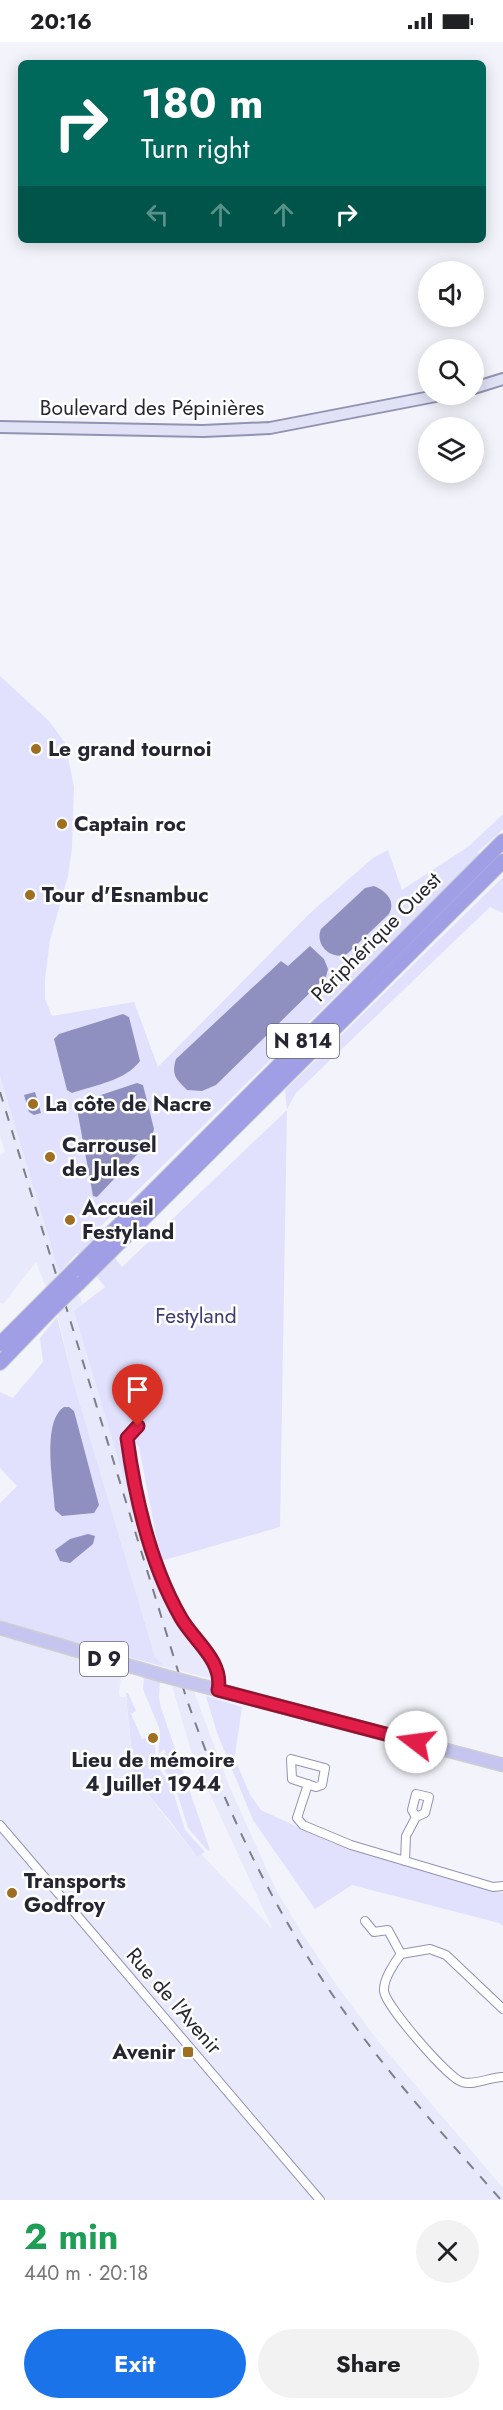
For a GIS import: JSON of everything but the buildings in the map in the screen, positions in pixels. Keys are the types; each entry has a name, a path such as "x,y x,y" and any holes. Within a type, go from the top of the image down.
{"highway":[{"name":"Périphérique Ouest","path":"0,1344 48,1305 94,1260 503,841"},
{"name":"Périphérique Ouest","path":"106,1247 503,861"},
{"path":"454,908 503,869"},
{"name":"Périphérique Ouest","path":"0,1363 48,1305"}],"main road":[{"path":"484,385 503,379"},
{"name":"Boulevard des Pépinières","path":"0,427 203,431 270,428 418,399"},
{"name":"D 9","path":"0,1628 195,1684 503,1765"}],"street":[{"path":"138,1426 127,1438 132,1480 142,1519 181,1618 217,1670 218,1690"},
{"path":"291,1758 325,1768 322,1785 308,1784 292,1779 291,1758"},
{"path":"308,1784 297,1818 303,1824 351,1845 493,1887 503,1886"},
{"path":"405,1861 406,1836 416,1817"},
{"name":"Rue de l'Avenir","path":"0,1825 320,2200"},
{"path":"365,1921 374,1932 388,1930 401,1954"},
{"path":"401,1954 430,1950 446,1955 503,2009"},
{"path":"401,1954 384,1986 384,1995 420,2042 457,2080 464,2083 503,2077"}],"shaded area":[{"path":"0,1076 58,1269 81,1299 122,1434 150,1551 164,1595 213,1668 209,1678 165,1667 155,1657 74,1384 58,1317 36,1262 3,1304 0,1303 0,1155 5,1152 0,1135"},
{"path":"0,1632 122,1671 119,1692 120,1697 126,1697 134,1777 196,1856 201,1854 273,1930 193,1757 172,1686 193,1689 230,1788 276,1890 302,1933 378,2041 503,2188 503,2200 0,2200"}],"green space":[{"name":"Festyland","path":"0,676 49,721 65,743 74,787 72,848 68,876 50,940 45,999 52,1016 134,1002 158,1067 309,914 374,857 388,850 402,890 469,846 503,814 503,829 478,852 479,855 95,1232 122,1267 287,1110 280,1527 161,1561 139,1447 123,1427 130,1498 74,1311 105,1287 77,1253 60,1272 58,1269 0,1076"},
{"path":"503,877 503,913 490,907 296,1093 287,1110 285,1090"},
{"path":"57,1317 74,1384 155,1657 165,1667 0,1622 0,1503 17,1486 0,1468 0,1392 13,1398 43,1362 40,1338"},
{"path":"144,1676 160,1680 161,1708 210,1850 208,1851 188,1828 175,1786 160,1763 168,1767 168,1764 159,1759 166,1752 164,1749 158,1755 160,1730 143,1689"},
{"path":"126,1693 136,1711 131,1714 142,1739 146,1738 155,1743 156,1763 172,1788 185,1830 205,1852 197,1857 134,1777"},
{"path":"206,1696 242,1707 235,1755 250,1795 261,1810 332,1843 503,1893 503,1926 499,1923 352,1885 315,1909 253,1820 217,1733"}],"water":[{"path":"374,886 389,897 391,909 389,914 347,954 341,956 330,953 320,941 321,929 365,888"},
{"path":"310,946 324,959 328,969 326,977 216,1085 202,1091 187,1090 176,1076 174,1069 176,1059 281,961 288,966"},
{"path":"123,1014 129,1017 140,1061 134,1068 109,1082 72,1093 67,1090 54,1039 59,1034"},
{"path":"137,1083 143,1085 154,1129 151,1140 97,1197 93,1196 77,1109 80,1102"},
{"name":"La côte de Nacre","path":"35,1092 41,1113 34,1115 29,1112 24,1095"},
{"path":"64,1407 69,1407 74,1411 99,1505 94,1513 62,1516 55,1510 50,1455 51,1440 57,1415"},
{"path":"88,1534 95,1536 93,1544 70,1563 60,1561 55,1550 70,1539"}],"railway":[{"path":"0,1092 186,1697 238,1828 304,1952 330,1991 391,2073 501,2200"}],"place":[{"name":"Le grand tournoi","path":"36,749"},
{"name":"Captain roc","path":"62,824"},
{"name":"Tour d'Esnambuc","path":"30,895"},
{"name":"La côte de Nacre","path":"33,1104"},
{"name":"Carrousel de Jules","path":"50,1157"},
{"name":"Accueil Festyland","path":"70,1220"},
{"name":"Lieu de mémoire 4 Juillet 1944","path":"153,1738"},
{"name":"Transports Godfroy","path":"12,1893"},
{"name":"Avenir","path":"188,2052"}],"route":[{"path":"138,1426 127,1438 136,1500 172,1600 186,1626 213,1661 219,1674 218,1690 416,1742"}]}
